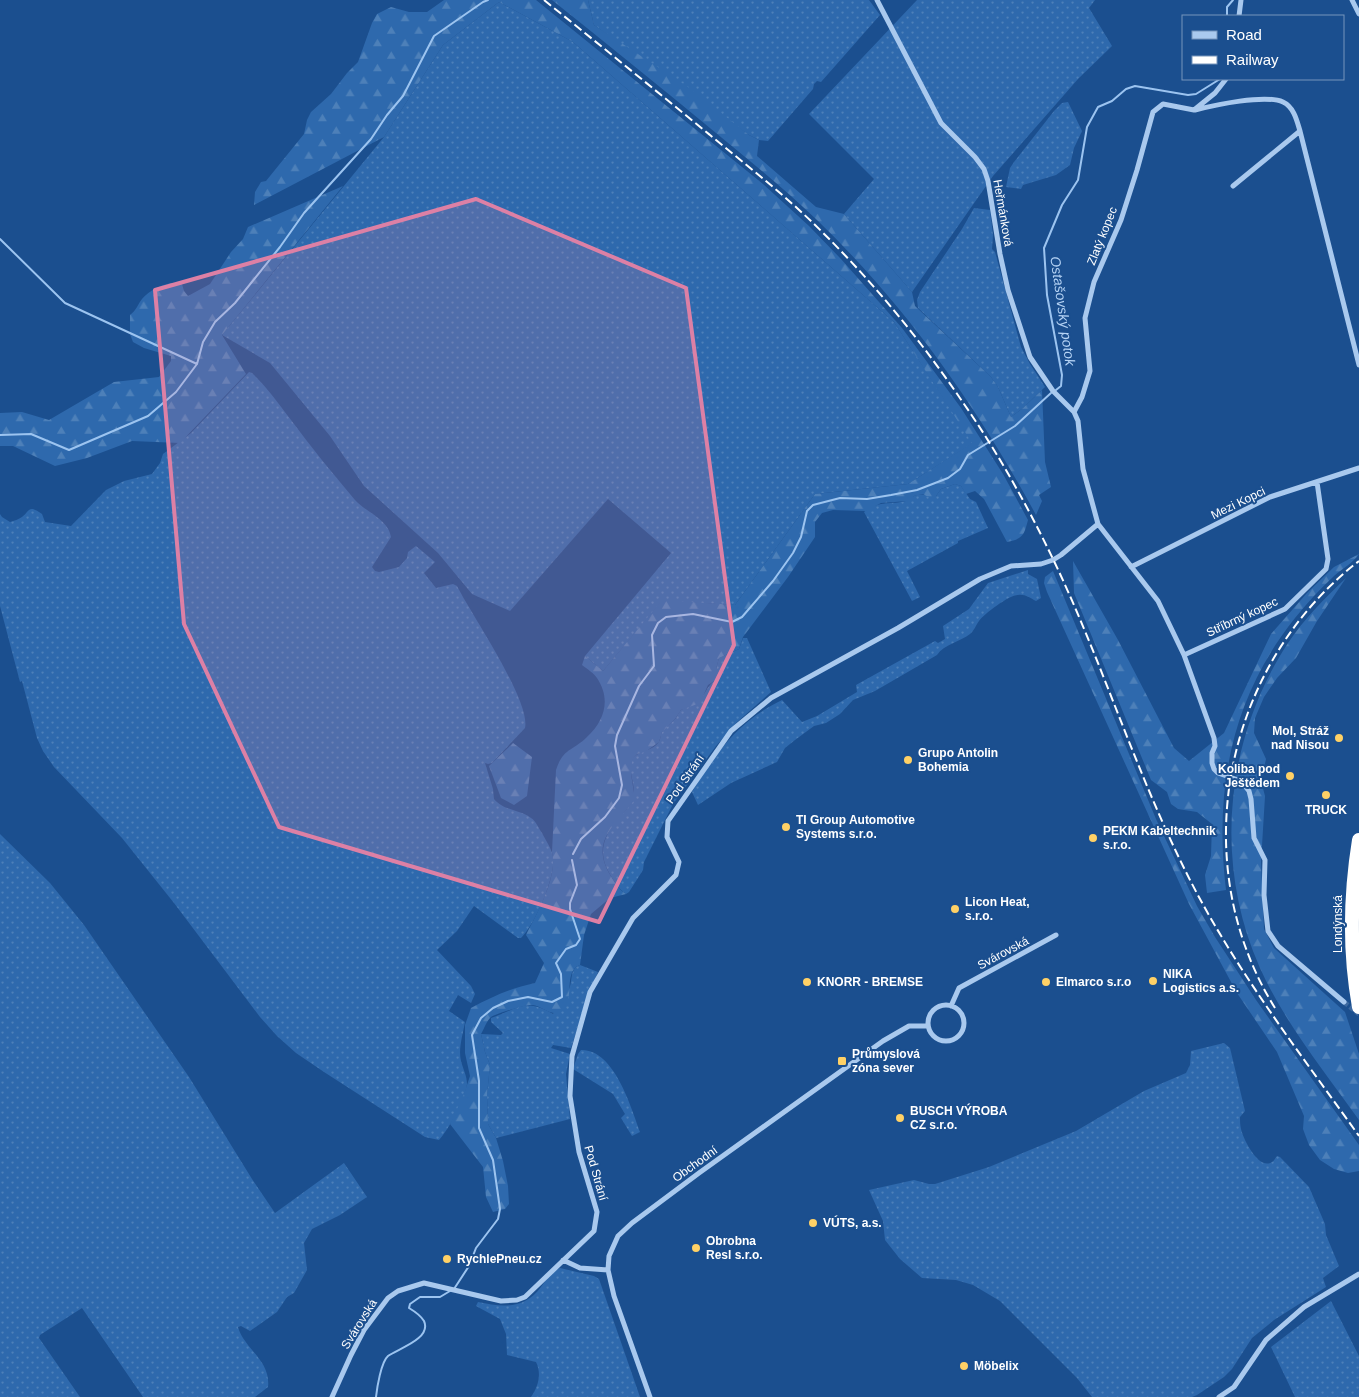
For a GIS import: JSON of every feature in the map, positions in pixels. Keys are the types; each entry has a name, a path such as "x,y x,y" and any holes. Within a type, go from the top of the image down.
{"highway":[{"name":"Londýnská","path":"1359,840 1355,863 1351,920 1354,980 1359,1007"}],"street":[{"name":"Heřmánková","path":"877,0 941,124 975,157 984,169 988,181 1008,290 1030,357 1053,391 1074,412"},
{"path":"1239,15 1242,0"},
{"path":"1352,0 1359,14"},
{"path":"1194,110 1215,93 1225,80"},
{"name":"Zlatý kopec","path":"1074,412 1082,397 1090,371 1085,318 1092,291 1121,220 1153,112 1163,104 1194,110 1223,103 1268,99 1284,102 1294,112 1359,366"},
{"path":"1233,186 1300,131"},
{"path":"1074,412 1078,421 1083,469 1098,524 1158,601 1184,655 1214,738 1215,746 1212,753 1214,769 1218,773 1241,781 1249,790 1254,838 1265,860 1264,895 1268,932 1278,946 1344,1002"},
{"name":"Mezi Kopci","path":"1131,567 1270,498 1359,468"},
{"name":"Stříbrný kopec","path":"1184,655 1285,609 1326,569 1328,559 1317,482"},
{"name":"Pod Strání","path":"563,1260 594,1231 597,1212 579,1152 570,1096 572,1056 590,992 633,918 676,874 679,862 667,837 668,821 731,731 771,698 898,628 980,578 1011,566 1041,564 1053,560 1098,524"},
{"name":"Svárovská","path":"951,1006 959,988 1056,935"},
{"path":"943,1006 951,1006 957,1009 963,1021 963,1027 956,1038 944,1041 937,1039 931,1033 928,1026 931,1013 943,1006"},
{"name":"Obchodní","path":"650,1397 614,1296 608,1270 609,1256 618,1236 632,1223 882,1041 909,1026 928,1026"},
{"path":"563,1260 580,1268 608,1270"},
{"name":"Svárovská","path":"332,1397 351,1354 375,1314 388,1298 398,1291 424,1283 502,1301 517,1300 525,1297 563,1260"},
{"path":"1219,1397 1234,1387 1266,1340 1304,1307 1359,1274"}],"highlighted area":[{"path":"476,199 686,288 734,645 599,922 279,827 184,624 155,290"}],"green space":[{"path":"444,0 536,0 763,184 809,226 841,259 902,328 961,408 1003,474 1028,520 1022,536 1007,542 984,499 975,491 966,494 961,486 955,484 941,489 936,496 930,498 923,494 914,496 908,501 881,503 866,511 833,510 822,513 815,522 815,537 743,637 739,649 719,658 716,680 708,685 700,703 681,710 662,732 659,742 645,752 637,754 632,760 631,774 635,799 608,832 603,850 604,861 609,873 618,887 626,894 610,898 591,914 584,935 580,965 572,973 568,999 563,1010 552,1013 532,1005 524,1006 491,1017 481,1034 490,1065 487,1095 488,1124 496,1138 508,1186 509,1204 505,1209 493,1212 486,1197 483,1167 450,1124 470,1076 465,1053 465,1025 471,1008 502,993 535,983 544,963 526,935 541,906 552,872 556,770 565,754 582,742 598,724 604,709 604,694 597,678 582,665 585,656 603,671 662,600 735,605 815,494 908,484 972,443 894,322 573,42 499,2 443,45 384,137 254,205 255,192 261,182 266,181 304,134 311,112 331,94 358,62 377,14 391,7 409,12 427,12"},
{"path":"552,0 588,0 594,25 688,87 749,135 759,140 757,156 816,207 844,214 912,292 915,306 991,377 998,387 1011,417 1042,390 1045,462 1051,487 1039,495 1042,501 1036,515 989,435 938,359 910,322 850,253 767,175"},
{"path":"588,0 869,0 880,15 821,82 817,81 814,84 813,89 768,141 759,140 749,135 594,25"},
{"path":"917,0 1095,0 1089,8 1112,46 1078,79 993,176 912,292 844,214 874,179 809,114"},
{"path":"499,2 573,42 894,322 973,443 908,484 815,494 735,605 662,601 603,671 585,656 671,553 608,499 510,611 472,594 438,553 364,486 330,436 270,363 222,335 384,137 443,45"},
{"path":"1068,102 1082,131 1074,148 1070,165 1056,175 1023,185 1021,189 1006,187 1010,168 1014,162 1054,111 1062,103"},
{"path":"343,186 222,335 246,374 180,443 132,441 87,458 55,466 13,446 0,446 0,413 22,412 49,420 114,382 159,377 171,361 171,356 144,348 133,342 130,334 130,315 146,295 160,286 177,283 182,284 188,296 210,284 231,252 243,239 248,227"},
{"path":"974,208 990,210 993,235 992,249 995,252 1021,347 1045,387 1011,417 998,387 991,377 918,308 917,300 920,292"},
{"path":"249,372 268,390 355,500 386,525 391,537 372,567 375,571 379,572 399,567 407,558 408,552 416,546 435,562 424,573 436,588 453,584 457,586 510,679 519,698 524,715 525,728 492,763 485,763 494,799 502,806 531,818 542,833 553,857 551,876 538,912 527,932 521,938 518,938 474,906 457,931 437,950 471,986 475,994 471,1003 458,995 449,1011 465,1022 460,1056 467,1084 456,1114 439,1140 425,1137 296,1053 277,1036 260,1017 122,838 54,767 37,738 0,606 0,514 10,522 21,518 30,509 34,509 42,514 45,522 71,526 106,490 124,481 152,474 160,463 163,454 191,433"},
{"path":"955,484 961,486 970,499 976,502 988,528 958,541 958,543 907,571 920,597 912,601 864,512 875,506 906,501 918,495 936,496 941,489"},
{"path":"1359,554 1324,586 1295,618 1273,649 1256,680 1242,713 1232,746 1226,781 1223,853 1226,890 1207,893 1205,875 1211,856 1212,824 1197,812 1178,809 1171,804 1167,792 1151,780 1074,593 1073,561 1118,640 1174,748 1189,761 1224,733 1271,634 1307,593 1334,567"},
{"path":"1028,570 1028,574 1037,579 1041,598 1036,601 1018,595 1003,601 982,618 966,637 875,691 853,700 840,714 826,723 814,726 785,748 777,762 731,783 698,805 692,792 710,764 741,728 767,708 782,700 802,722 817,716 857,692 856,685 935,641 938,643 945,639 943,626 969,609 988,583"},
{"path":"1053,571 1156,819 1197,906 1256,1000 1359,1145 1359,1171 1348,1173 1334,1169 1320,1160 1309,1145 1303,1129 1304,1116 1277,1052 1237,993 1189,904 1047,592 1044,583 1045,577"},
{"path":"1346,578 1317,621 1296,658 1277,678 1264,697 1255,718 1254,733 1266,759 1261,781 1265,796 1261,862 1264,929 1274,948 1345,1012 1359,1054 1359,1120 1293,1027 1260,968 1245,928 1236,886 1232,844 1233,802 1239,760 1250,720 1267,680 1288,643 1301,626"},
{"path":"743,638 747,638 771,692 736,723 716,746 673,804 644,862 643,870 626,894 617,886 607,869 603,850 610,830 633,798 634,788 630,767 631,762 639,754 655,746 659,742 663,730 681,711 702,697 709,686 716,680 719,658 739,649"},
{"path":"513,743 532,757 527,796 514,805 501,798 489,766"},
{"path":"0,834 50,883 84,925 189,1077 275,1213 344,1163 367,1197 340,1215 312,1229 304,1243 307,1270 294,1293 287,1297 277,1312 250,1331 241,1326 238,1327 241,1335 261,1362 268,1378 268,1387 255,1397 143,1397 82,1308 40,1335 39,1338 80,1397 0,1397"},
{"path":"580,965 598,972 590,990 571,1048 553,1045 551,1048 570,1054 566,1074 570,1119 496,1138 488,1124 487,1095 490,1065 481,1034 501,1035 503,1033 491,1022 491,1018 522,1006 535,1006 553,1014 569,989 574,969"},
{"path":"1224,1043 1230,1048 1245,1111 1240,1117 1242,1134 1245,1140 1252,1153 1262,1162 1267,1164 1273,1162 1277,1156 1280,1157 1309,1187 1325,1224 1326,1235 1339,1266 1323,1278 1326,1287 1274,1320 1252,1338 1232,1369 1224,1377 1197,1395 1192,1397 1092,1397 1077,1378 1000,1301 973,1285 956,1280 922,1278 900,1259 885,1240 883,1221 869,1190 914,1180 935,1184 989,1167 1076,1131 1144,1091 1186,1073 1190,1065 1191,1051"},
{"path":"581,1050 593,1052 612,1069 620,1081 632,1108 640,1132 632,1136 621,1118 625,1114 613,1094 573,1069"},
{"path":"560,1268 594,1276 599,1279 640,1397 531,1397 536,1389 538,1380 539,1371 536,1362 507,1355 506,1334 500,1319 476,1306 478,1302 504,1306 527,1300 552,1273"},
{"path":"1331,1301 1359,1356 1359,1397 1295,1397 1271,1347"}],"waterway":[{"path":"0,435 31,434 69,450 148,416 176,392 197,364 203,342 215,322 235,303 280,247 304,213 371,139 403,96 434,36 488,0"},
{"name":"Ostašovský potok","path":"1227,15 1227,7 1233,0"},
{"name":"Ostašovský potok","path":"1056,390 1061,386 1062,375 1047,295 1044,248 1062,205 1078,180 1087,127 1098,107 1112,101 1126,89 1135,86 1188,95 1196,94 1218,80"},
{"path":"0,239 65,303 197,364"},
{"name":"Ostašovský potok","path":"573,854 581,839 605,817 619,798 622,785 615,746 617,735 639,686 654,666 652,635 658,623 666,617 693,614 732,622 742,617 773,581 793,553 801,537 807,511 813,505 840,498 867,499 917,490 948,478 960,469 968,455 1015,426 1051,393"},
{"name":"Ostašovský potok","path":"454,1289 469,1266 476,1248 498,1219 500,1209 493,1160 479,1128 479,1081 472,1035 481,1018 493,1008 508,1001 528,997 552,1002 562,997 561,974 556,963 566,949 576,945 580,939 570,909 570,903 577,885 572,860"},
{"name":"Ostašovský potok","path":"376,1397 383,1364 388,1356 412,1343 423,1333 424,1321 409,1308 410,1304 420,1297 440,1297 450,1291"}],"tunnel":[{"path":"1344,1002 1359,1014"}],"railway":[{"path":"544,0 750,167 801,212 874,287 947,380 1000,460 1053,559 1087,635 1149,791 1202,904 1266,1005 1359,1136"},
{"path":"1275,1008 1247,951 1231,891 1226,830 1232,769 1249,710 1276,654 1313,604 1359,561"}],"place":[{"name":"Mol, Stráž nad Nisou","path":"1339,738"},
{"name":"Grupo Antolin Bohemia","path":"908,760"},
{"name":"Koliba pod Ještědem","path":"1290,776"},
{"name":"TRUCK","path":"1326,795"},
{"name":"TI Group Automotive Systems s.r.o.","path":"786,827"},
{"name":"PEKM Kabeltechnik s.r.o.","path":"1093,838"},
{"name":"Licon Heat, s.r.o.","path":"955,909"},
{"name":"NIKA Logistics a.s.","path":"1153,981"},
{"name":"KNORR - BREMSE","path":"807,982"},
{"name":"Elmarco s.r.o","path":"1046,982"},
{"name":"Průmyslová zóna sever","path":"842,1061"},
{"name":"BUSCH VÝROBA CZ s.r.o.","path":"900,1118"},
{"name":"VÚTS, a.s.","path":"813,1223"},
{"name":"Obrobna Resl s.r.o.","path":"696,1248"},
{"name":"RychlePneu.cz","path":"447,1259"},
{"name":"Möbelix","path":"964,1366"}]}
